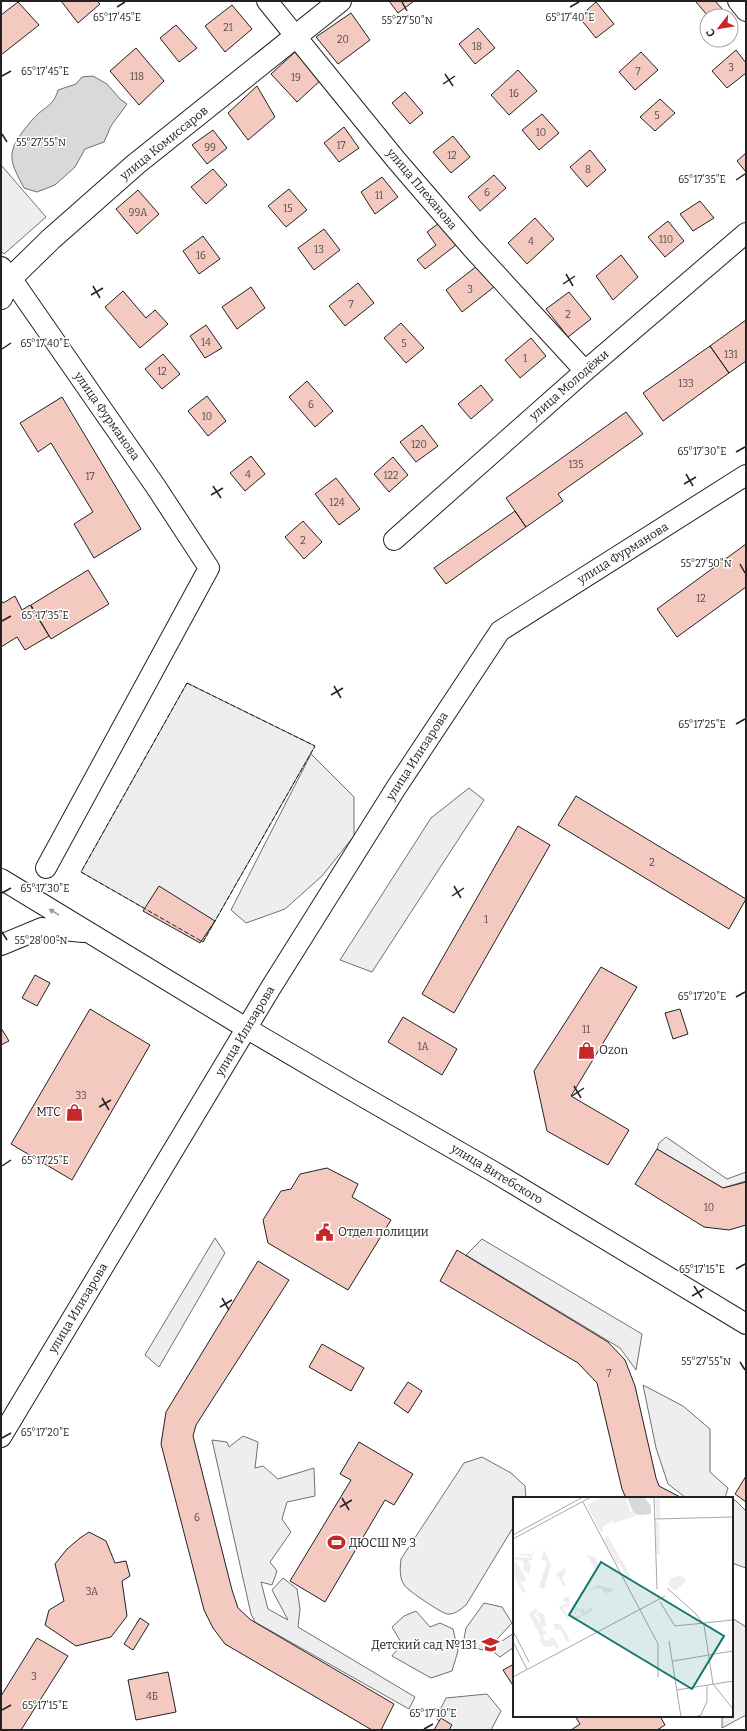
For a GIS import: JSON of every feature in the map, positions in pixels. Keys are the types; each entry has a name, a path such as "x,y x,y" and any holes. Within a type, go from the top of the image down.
{"main road":[{"name":"улица Комиссаров","path":"1,298 6,273 51,239 136,164 340,1"}],"street":[{"name":"улица Плеханова","path":"267,1 398,161 472,248 585,371"},
{"path":"738,1 746,11"},
{"name":"улица Молодёжи","path":"394,540 585,371 746,233"},
{"name":"улица Фурманова","path":"6,273 156,487 209,568 46,868"},
{"name":"улица Фурманова","path":"500,631 746,475"},
{"name":"улица Илизарова","path":"1,1437 246,1028 396,788 500,631"},
{"name":"улица Витебского","path":"1,879 246,1028 476,1161 746,1324"},
{"path":"1,945 42,928 87,932"}],"shaded area":[{"path":"93,76 107,84 120,99 127,104 111,126 104,142 85,149 75,167 55,185 37,192 24,188 13,165 12,159 12,152 18,138 35,117 53,101 58,90 76,84 82,77"},
{"path":"1,165 46,217 4,254 1,251"},
{"path":"187,683 315,746 203,942 81,872"},
{"path":"311,754 354,797 354,836 322,876 285,909 246,923 231,910"},
{"path":"469,788 484,800 372,972 340,960 431,818"},
{"path":"666,1137 727,1179 746,1172 746,1181 723,1188 657,1149 659,1143"},
{"path":"215,1238 225,1253 159,1367 145,1355"},
{"path":"482,1239 642,1334 636,1370 620,1348 466,1255"},
{"path":"643,1385 683,1406 710,1429 710,1472 728,1488 725,1497 685,1497 668,1484 656,1448"},
{"path":"243,1436 258,1442 255,1468 263,1466 278,1479 314,1468 315,1496 287,1502 282,1519 291,1532 270,1562 277,1571 272,1585 261,1582 268,1609 288,1620 272,1590 283,1578 297,1589 300,1609 298,1627 415,1697 409,1709 255,1622 251,1614 212,1440 227,1442 229,1447"},
{"path":"482,1457 511,1473 525,1486 526,1497 513,1497 513,1528 466,1605 455,1613 447,1614 425,1602 405,1586 401,1577 401,1559 464,1463"},
{"path":"735,1500 746,1511 746,1568 733,1563 733,1501"},
{"path":"484,1603 502,1607 512,1623 486,1651 463,1644 466,1628"},
{"path":"416,1611 430,1627 440,1623 453,1629 458,1651 452,1671 431,1678 392,1656 402,1644 392,1627 404,1616"},
{"path":"733,1619 746,1627 746,1715 722,1728 722,1717 733,1717"},
{"path":"513,1634 513,1648 500,1657 490,1649"},
{"path":"487,1694 501,1711 491,1730 448,1730 436,1718 446,1698"}],"building":[{"path":"61,1 97,1 100,4 78,23"},
{"path":"389,1 414,1 398,13"},
{"path":"715,1 721,8 701,8 696,2"},
{"path":"18,2 39,25 1,55 1,15"},
{"path":"596,2 614,24 596,38 579,17"},
{"path":"232,5 252,29 225,52 205,26"},
{"path":"351,13 370,40 338,64 316,37"},
{"path":"176,25 197,48 179,62 160,38"},
{"path":"478,28 495,48 475,64 459,44"},
{"path":"136,48 164,81 139,105 110,71"},
{"path":"736,50 746,63 746,73 727,88 712,71"},
{"path":"295,52 321,80 297,102 271,74"},
{"path":"641,52 658,70 635,90 619,72"},
{"path":"518,70 537,91 509,115 491,95"},
{"path":"257,86 275,117 248,140 228,113"},
{"path":"405,92 423,113 410,124 392,103"},
{"path":"660,99 675,113 655,131 640,117"},
{"path":"542,114 559,133 539,150 522,130"},
{"path":"344,127 359,148 339,162 324,143"},
{"path":"213,130 227,148 207,164 192,145"},
{"path":"453,136 470,157 451,173 433,152"},
{"path":"590,150 606,170 587,187 570,167"},
{"path":"746,153 746,172 737,161"},
{"path":"213,169 227,185 206,204 191,187"},
{"path":"494,175 506,188 480,211 468,197"},
{"path":"382,177 398,197 375,214 361,192"},
{"path":"289,189 307,210 286,227 268,206"},
{"path":"138,190 159,214 137,234 116,209"},
{"path":"700,201 714,218 693,231 680,214"},
{"path":"535,218 554,239 527,264 508,243"},
{"path":"668,221 684,241 665,257 648,237"},
{"path":"439,223 456,245 425,269 417,260 436,245 427,232"},
{"path":"324,229 340,250 314,270 298,248"},
{"path":"203,236 220,259 199,274 183,251"},
{"path":"621,255 638,277 613,300 596,276"},
{"path":"477,266 494,287 462,312 446,290"},
{"path":"358,283 374,303 345,326 329,306"},
{"path":"251,287 265,308 237,329 222,307"},
{"path":"123,291 146,318 155,310 168,324 140,348 105,307"},
{"path":"569,292 591,319 568,337 546,309"},
{"path":"746,320 746,361 729,373 710,346"},
{"path":"401,323 424,348 406,363 384,338"},
{"path":"206,325 222,348 205,358 190,336"},
{"path":"531,338 546,356 520,378 505,360"},
{"path":"710,346 729,373 663,421 643,393"},
{"path":"163,354 180,374 162,389 145,369"},
{"path":"307,381 333,411 315,427 289,397"},
{"path":"481,385 493,400 471,419 458,404"},
{"path":"207,396 226,421 208,436 188,411"},
{"path":"62,397 141,529 94,558 74,524 93,512 51,443 38,452 20,423"},
{"path":"626,412 643,434 558,494 563,501 526,527 506,498"},
{"path":"422,425 438,446 416,462 400,442"},
{"path":"251,456 265,474 245,491 230,473"},
{"path":"393,457 408,475 389,492 374,474"},
{"path":"336,478 360,509 339,525 315,494"},
{"path":"515,511 526,527 446,584 434,568"},
{"path":"303,521 322,542 304,559 285,537"},
{"path":"746,544 746,587 677,637 657,609"},
{"path":"88,570 109,604 51,639 31,605"},
{"path":"15,596 22,610 30,605 49,636 25,650 17,637 1,647 1,600 3,603"},
{"path":"576,796 746,899 729,929 558,825"},
{"path":"518,826 550,845 454,1013 422,994"},
{"path":"159,886 215,921 200,943 143,911"},
{"path":"601,967 637,987 571,1096 629,1130 608,1165 547,1131 534,1071"},
{"path":"35,975 50,983 37,1006 22,998"},
{"path":"90,1009 150,1045 72,1180 11,1144"},
{"path":"680,1009 688,1034 673,1039 665,1013"},
{"path":"403,1017 457,1049 442,1075 388,1042"},
{"path":"1,1028 9,1041 1,1045"},
{"path":"657,1149 723,1188 746,1182 746,1225 729,1230 704,1227 635,1184"},
{"name":"Отдел полиции","path":"327,1168 358,1184 352,1197 391,1220 348,1290 268,1243 263,1220 281,1191 291,1189 300,1174"},
{"path":"457,1250 608,1342 625,1360 635,1386 659,1486 680,1497 626,1497 622,1489 597,1383 578,1363 440,1281"},
{"path":"258,1261 289,1280 196,1425 193,1436 232,1590 238,1608 251,1620 394,1704 381,1730 372,1730 225,1644 213,1628 204,1610 161,1444 166,1412"},
{"path":"322,1344 364,1368 351,1391 309,1367"},
{"path":"408,1382 422,1391 408,1413 394,1403"},
{"name":"ДЮСШ № 3","path":"359,1442 413,1474 394,1505 385,1500 325,1602 290,1581 351,1480 340,1474"},
{"path":"746,1476 746,1502 735,1494"},
{"path":"89,1532 106,1541 115,1563 126,1561 130,1576 122,1581 127,1616 111,1637 76,1646 45,1625 49,1610 64,1601 55,1564 67,1549"},
{"path":"140,1618 149,1624 133,1650 124,1644"},
{"path":"37,1638 68,1656 21,1730 1,1730 1,1696"},
{"path":"513,1665 513,1685 503,1670"},
{"path":"168,1672 176,1712 136,1720 128,1680"},
{"path":"576,1717 661,1717 665,1725 657,1730 571,1730 580,1724"},
{"path":"441,1718 452,1725 449,1730 434,1730"}],"fence":[{"path":"187,683 315,746 203,942 81,872 187,683"}],"place":[{"name":"Ozon","path":"586,1050"},
{"name":"МТС","path":"74,1112"},
{"name":"Отдел полиции","path":"325,1232"},
{"name":"ДЮСШ № 3","path":"336,1543"},
{"name":"Детский сад №131","path":"490,1645"}]}
